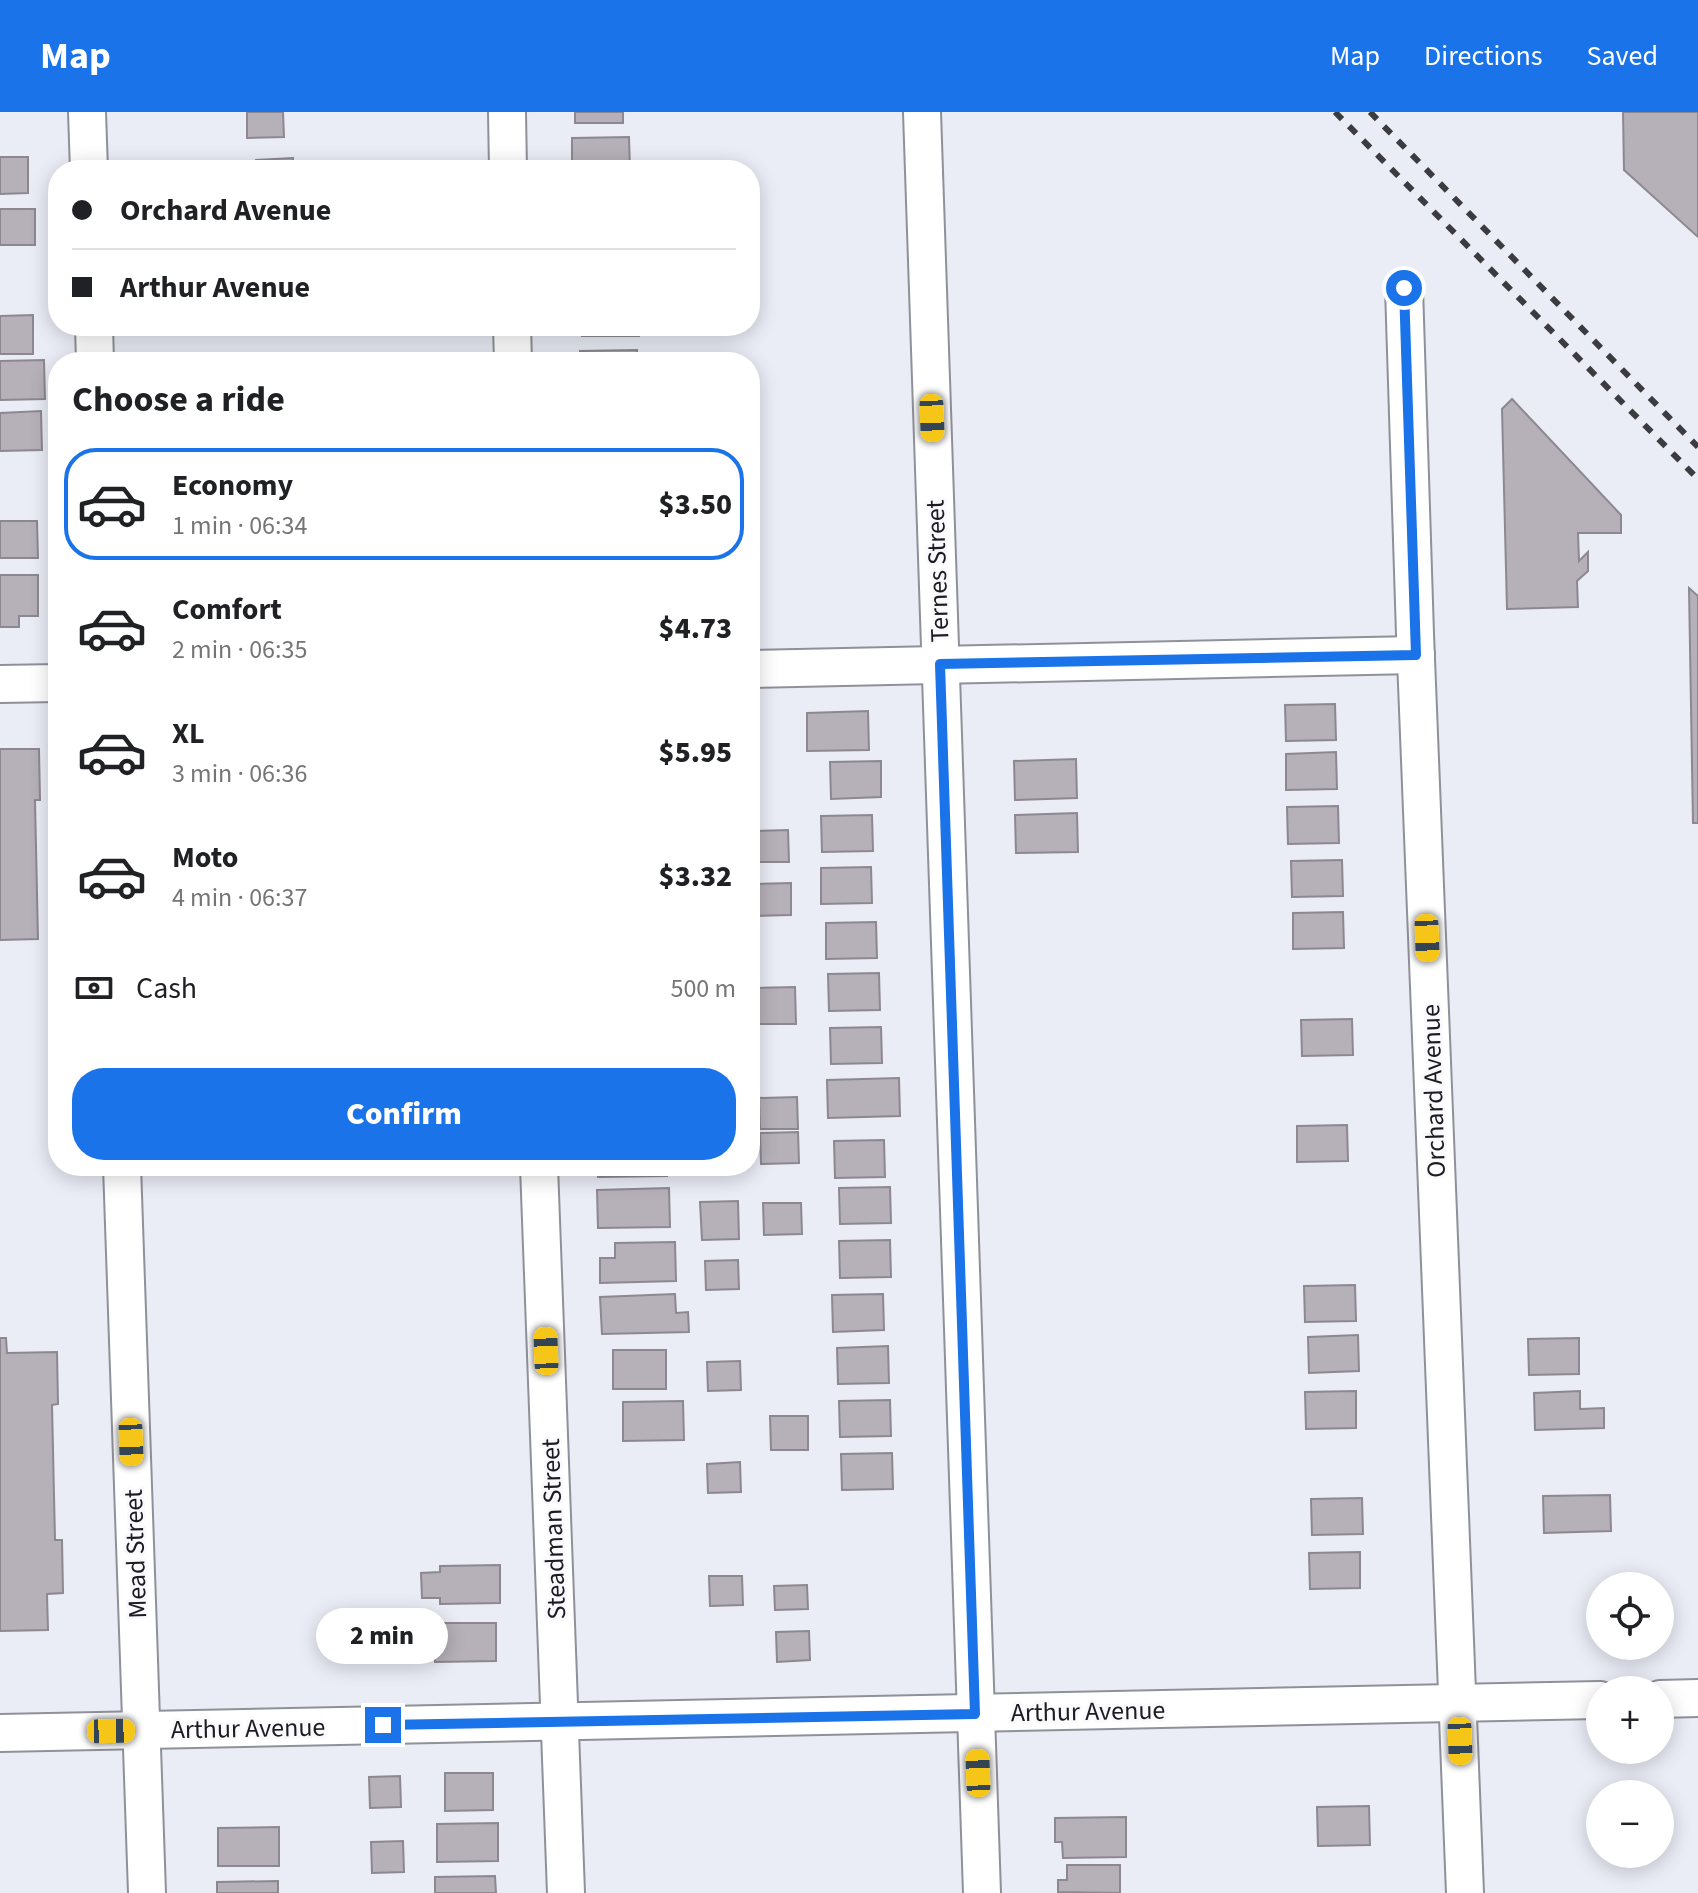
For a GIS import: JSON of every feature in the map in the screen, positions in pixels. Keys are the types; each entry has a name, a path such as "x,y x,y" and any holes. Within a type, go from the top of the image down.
{"street":[{"path":"87,112 89,160"},
{"path":"507,112 508,160"},
{"name":"Ternes Street","path":"922,112 982,1893"},
{"name":"Orchard Avenue","path":"1404,288 1465,1893"},
{"path":"760,669 1416,655"},
{"path":"0,684 48,683"},
{"name":"Mead Street","path":"122,1176 147,1893"},
{"name":"Steadman Street","path":"539,1176 566,1893"},
{"path":"1674,1699 1698,1698"},
{"name":"Arthur Avenue","path":"0,1733 1586,1700"}],"building":[{"path":"247,112 283,112 284,137 247,138"},
{"path":"575,112 623,112 623,123 575,123"},
{"path":"1623,112 1698,112 1698,237 1624,170"},
{"path":"629,137 630,160 572,160 572,138"},
{"path":"0,157 28,157 28,193 0,194"},
{"path":"0,209 35,209 35,245 0,245"},
{"path":"33,315 33,354 0,354 0,316"},
{"path":"637,350 637,352 580,352"},
{"path":"44,360 45,399 0,400 0,361"},
{"path":"1512,399 1621,515 1621,533 1578,533 1579,561 1588,552 1588,571 1577,581 1578,607 1507,609 1502,409"},
{"path":"41,411 42,450 0,451 0,413"},
{"path":"0,521 37,521 38,558 0,558"},
{"path":"0,575 38,575 38,616 19,616 19,627 0,627"},
{"path":"1689,588 1698,596 1698,823 1693,823"},
{"path":"1335,704 1336,740 1286,741 1285,705"},
{"path":"868,711 869,750 807,751 807,713"},
{"path":"0,749 39,749 40,800 35,800 38,939 0,940"},
{"path":"1336,752 1337,789 1286,790 1286,754"},
{"path":"1076,759 1077,798 1015,800 1014,761"},
{"path":"881,761 881,797 831,799 830,762"},
{"path":"1338,806 1339,843 1288,844 1287,807"},
{"path":"1077,813 1078,852 1016,853 1015,815"},
{"path":"872,815 873,851 822,852 821,816"},
{"path":"788,830 789,862 760,862 760,831"},
{"path":"1342,860 1343,896 1292,897 1291,861"},
{"path":"871,867 872,903 821,904 821,868"},
{"path":"791,883 791,915 760,916 760,884"},
{"path":"1343,912 1344,948 1293,949 1293,913"},
{"path":"876,922 877,958 826,959 826,923"},
{"path":"879,973 880,1010 829,1011 828,974"},
{"path":"795,987 796,1024 760,1024 760,988"},
{"path":"1352,1019 1353,1055 1302,1056 1301,1020"},
{"path":"881,1027 882,1063 831,1064 830,1028"},
{"path":"899,1078 900,1116 828,1118 827,1080"},
{"path":"797,1097 798,1129 760,1129 760,1098"},
{"path":"1347,1125 1348,1161 1297,1162 1297,1126"},
{"path":"798,1132 799,1163 761,1164 760,1133"},
{"path":"884,1140 885,1177 835,1178 834,1141"},
{"path":"890,1187 891,1223 840,1224 839,1188"},
{"path":"669,1188 670,1227 598,1228 597,1190"},
{"path":"738,1201 739,1239 702,1240 700,1202"},
{"path":"763,1203 801,1203 802,1234 764,1235"},
{"path":"890,1240 891,1277 840,1278 839,1241"},
{"path":"675,1242 676,1281 600,1283 600,1258 615,1258 615,1243"},
{"path":"738,1260 739,1289 706,1290 705,1261"},
{"path":"1355,1285 1356,1321 1305,1322 1304,1286"},
{"path":"675,1294 676,1313 688,1312 689,1332 602,1334 600,1297"},
{"path":"883,1294 884,1330 833,1332 832,1295"},
{"path":"1358,1335 1359,1371 1309,1373 1308,1337"},
{"path":"0,1338 6,1338 7,1353 57,1352 58,1404 52,1405 55,1540 62,1540 63,1593 47,1594 48,1630 0,1631"},
{"path":"1579,1338 1579,1374 1529,1375 1528,1339"},
{"path":"888,1346 889,1383 838,1384 837,1348"},
{"path":"613,1350 666,1350 666,1389 613,1389"},
{"path":"740,1361 741,1390 708,1391 707,1362"},
{"path":"1356,1391 1356,1428 1306,1429 1305,1392"},
{"path":"1580,1391 1580,1409 1604,1408 1604,1428 1535,1430 1534,1393"},
{"path":"890,1400 891,1436 840,1437 839,1401"},
{"path":"683,1401 684,1440 623,1441 623,1402"},
{"path":"770,1416 808,1416 808,1450 771,1450"},
{"path":"892,1453 893,1489 842,1490 841,1454"},
{"path":"740,1462 741,1492 708,1493 707,1464"},
{"path":"1610,1495 1611,1531 1544,1533 1543,1496"},
{"path":"1362,1498 1363,1534 1312,1535 1311,1499"},
{"path":"1360,1552 1360,1588 1310,1589 1309,1553"},
{"path":"500,1565 500,1603 440,1604 440,1598 422,1598 421,1573 440,1572 440,1566"},
{"path":"709,1576 742,1576 743,1605 710,1606"},
{"path":"807,1585 808,1609 775,1610 774,1586"},
{"path":"435,1623 496,1623 496,1661 435,1662"},
{"path":"809,1631 810,1660 777,1662 776,1632"},
{"path":"445,1773 493,1773 493,1810 445,1811"},
{"path":"400,1776 401,1807 370,1808 369,1777"},
{"path":"1369,1806 1370,1845 1318,1846 1317,1807"},
{"path":"1126,1817 1126,1857 1063,1858 1062,1842 1055,1842 1055,1818"},
{"path":"498,1823 498,1861 437,1862 437,1824"},
{"path":"279,1827 279,1866 218,1866 218,1828"},
{"path":"403,1841 404,1872 372,1873 371,1842"},
{"path":"1067,1865 1120,1865 1120,1893 1058,1892 1058,1880 1067,1880"},
{"path":"495,1876 496,1893 435,1893 435,1877"},
{"path":"278,1881 278,1893 217,1893 217,1882"}],"railway":[{"path":"1335,112 1698,479"},
{"path":"1370,112 1698,447"}],"route":[{"path":"383,1725 975,1714 940,664 1416,655 1404,288"}]}
